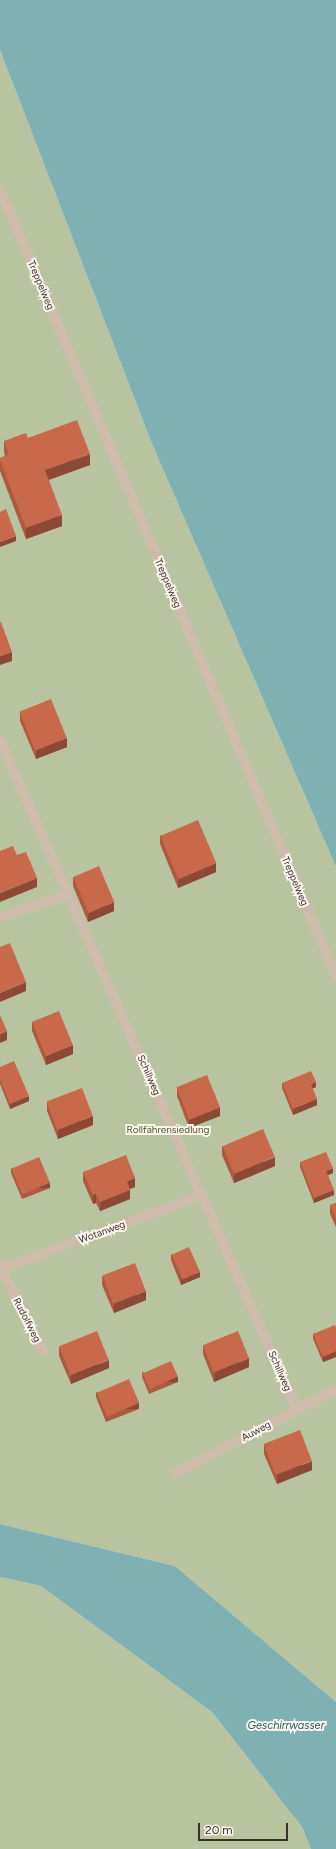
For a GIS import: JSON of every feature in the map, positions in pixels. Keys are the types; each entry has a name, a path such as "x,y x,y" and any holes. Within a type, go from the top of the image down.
{"street":[{"name":"Treppelweg","path":"0,189 336,976"},
{"name":"Schillweg","path":"0,740 297,1410"},
{"path":"0,917 68,894"},
{"name":"Wotanweg","path":"1,1267 202,1195"},
{"name":"Rudolfweg","path":"1,1267 43,1352"},
{"name":"Auweg","path":"176,1473 336,1390"}],"green space":[{"name":"Rollfährensiedlung","path":"0,50 152,444 336,867 336,1702 175,1566 0,1524"},
{"path":"0,1577 41,1586 212,1712 302,1827 311,1849 0,1849"}],"water":[{"path":"0,0 336,0 336,867 152,444 0,50"},
{"name":"Geschirrwasser","path":"0,1524 175,1566 336,1702 336,1849 311,1849 302,1827 212,1712 41,1586 0,1577"}],"building":[{"path":"77,420 90,454 45,470 62,515 26,528 0,460 0,458 9,454 4,441 26,433 28,438"},
{"path":"6,509 16,536 0,542 0,512"},
{"path":"0,622 12,652 0,656"},
{"path":"51,699 67,738 35,751 19,712"},
{"path":"198,820 216,863 179,879 160,836"},
{"path":"13,846 17,855 26,852 37,878 0,893 0,851"},
{"path":"99,866 114,902 88,913 73,877"},
{"path":"10,943 26,982 0,993 0,947"},
{"path":"59,1011 73,1045 46,1056 32,1022"},
{"path":"0,1015 7,1031 0,1034"},
{"path":"14,1061 29,1096 10,1104 0,1079 0,1067"},
{"path":"311,1071 316,1082 311,1084 317,1099 293,1109 282,1083"},
{"path":"207,1075 220,1107 190,1120 176,1087"},
{"path":"82,1088 93,1116 57,1130 47,1102"},
{"path":"263,1129 275,1157 234,1174 222,1146"},
{"path":"326,1152 333,1168 326,1171 334,1190 314,1198 300,1162"},
{"path":"126,1155 135,1178 127,1181 130,1190 100,1202 96,1194 93,1195 83,1172"},
{"path":"39,1157 50,1183 22,1194 11,1169"},
{"path":"336,1203 336,1219 330,1205"},
{"path":"189,1247 200,1272 183,1279 172,1255"},
{"path":"135,1263 146,1291 113,1304 102,1276"},
{"path":"335,1325 336,1351 323,1357 313,1334"},
{"path":"97,1331 109,1360 71,1375 59,1346"},
{"path":"238,1331 249,1358 214,1372 203,1345"},
{"path":"171,1361 178,1377 150,1389 143,1374"},
{"path":"129,1379 139,1403 107,1417 97,1393"},
{"path":"300,1430 312,1461 275,1475 264,1444"}]}
